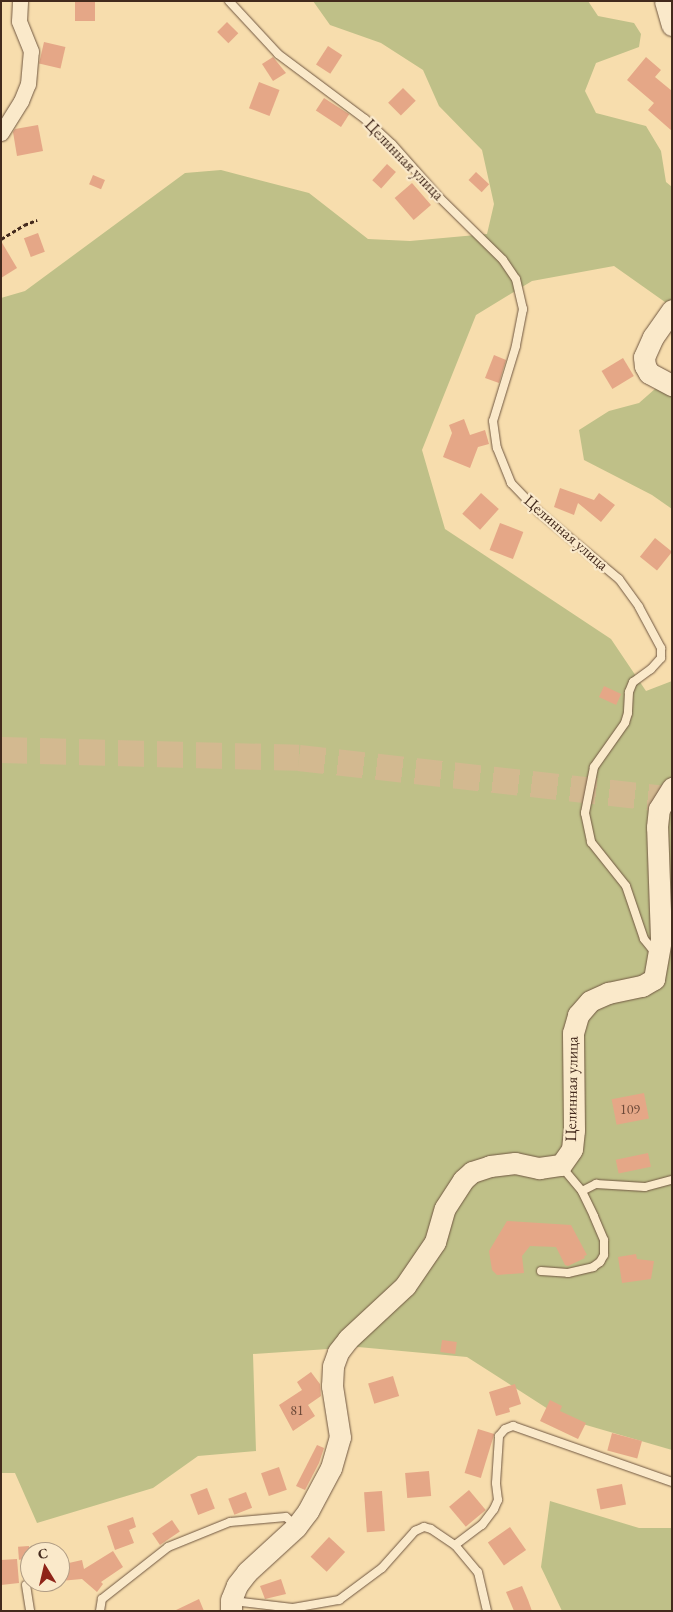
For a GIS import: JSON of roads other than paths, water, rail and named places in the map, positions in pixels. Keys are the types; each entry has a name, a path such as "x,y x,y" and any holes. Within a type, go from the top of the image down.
{"street":[{"path":"1,133 21,101 28,84 31,51 19,21 20,1"},
{"path":"665,1 672,26"},
{"path":"672,310 653,337 644,357 645,366 649,372 672,385"},
{"name":"Целинная улица","path":"231,1606 237,1585 247,1572 296,1527 308,1511 331,1468 340,1437 332,1386 333,1366 338,1352 348,1339 405,1286 435,1242 445,1208 463,1180 472,1172 490,1166 515,1163 539,1168 561,1165 572,1148 574,1130 572,1033 578,1014 590,1001 608,993 650,983 654,979 659,956 660,873 657,827 659,809 672,788"}],"lane":[{"name":"Целинная улица","path":"229,1 278,54 365,119 392,144 440,198 503,260 516,279 523,309 516,346 493,421 497,448 511,483 564,535 619,578 639,606 661,648 661,658 651,669 633,682 625,723 594,767 585,813 592,842 626,886 644,940 659,956"},
{"path":"541,1271 568,1273 593,1267 600,1262 604,1255 604,1240 582,1191 561,1165"},
{"path":"582,1191 596,1184 645,1187 672,1180"},
{"path":"455,1545 482,1524 494,1509 498,1500 499,1436 506,1429 513,1426 672,1482"},
{"path":"100,1611 102,1599 168,1547 230,1522 286,1517 296,1527"},
{"path":"231,1606 293,1608 339,1600 382,1568 415,1531 424,1527 431,1529 455,1545 478,1572 488,1610"},
{"path":"27,1592 30,1611"}],"tunnel":[{"path":"1,750 299,758 672,800"}]}
